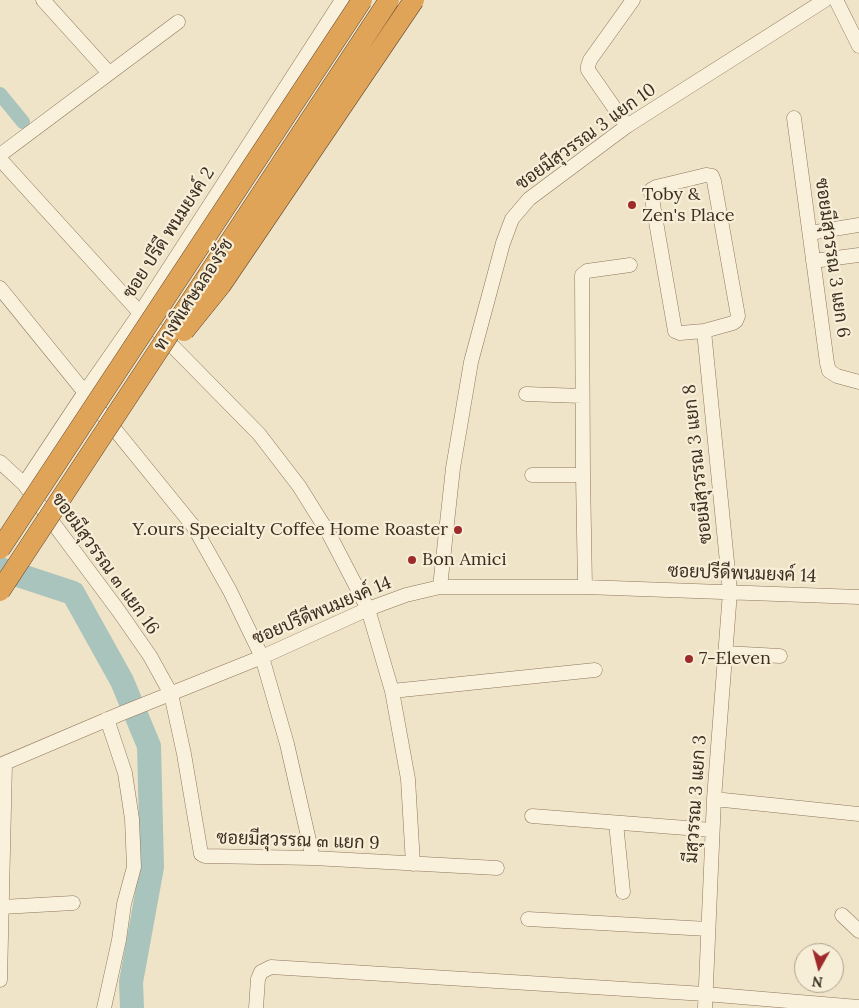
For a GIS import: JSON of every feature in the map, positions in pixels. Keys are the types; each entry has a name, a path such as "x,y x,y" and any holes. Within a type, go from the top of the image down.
{"highway":[{"name":"ทางพิเศษฉลองรัช","path":"0,549 362,0"},
{"name":"ทางพิเศษฉลองรัช","path":"0,592 389,0"},
{"path":"107,427 221,285 414,0"}],"street":[{"path":"43,0 109,73"},
{"name":"ซอย ปรีดี พนมยงค์ 2","path":"24,484 84,392 140,313 342,0"},
{"path":"627,126 588,70 588,66 590,60 633,0"},
{"name":"ซอยมีสุวรรณ 3 แยก 10","path":"440,587 453,468 471,362 503,243 512,219 529,199 627,126 825,0"},
{"path":"836,0 859,46"},
{"path":"178,22 0,157 140,313 259,434 299,486 330,534 368,609 392,690 408,779 413,864"},
{"name":"ซอยมีสุวรรณ 3 แยก 6","path":"794,118 830,371 837,376 859,382"},
{"path":"706,175 712,176 714,181 738,316 732,324 704,331 680,333 675,331 651,190 665,184 706,175"},
{"path":"810,234 859,225"},
{"path":"813,261 859,255"},
{"path":"585,587 582,475 582,275 587,271 630,265"},
{"path":"0,288 194,527 230,591 262,657 287,744 313,858"},
{"name":"ซอยมีสุวรรณ 3 แยก 8","path":"704,331 730,592"},
{"path":"526,394 582,396"},
{"name":"ซอยมีสุวรรณ ๓ แยก 16","path":"0,462 24,484 118,610 150,656 172,694"},
{"path":"532,474 582,475"},
{"name":"ซอยปรีดีพนมยงค์ 14","path":"2,764 114,716 262,657 368,609 406,595 440,587 585,587 859,597"},
{"name":"มีสุวรรณ 3 แยก 3","path":"705,1008 712,830 730,592"},
{"path":"725,653 780,656"},
{"path":"392,690 596,670"},
{"name":"ซอยมีสุวรรณ ๓ แยก 9","path":"172,694 201,854 205,856 313,858 497,868"},
{"path":"104,1008 119,940 124,904 134,867 132,819 126,773 114,716"},
{"path":"0,980 2,764"},
{"path":"714,798 859,814"},
{"path":"532,816 712,830"},
{"path":"616,823 622,892"},
{"path":"2,907 73,903"},
{"path":"842,915 859,931"},
{"path":"528,919 708,929"},
{"path":"256,1008 258,979 261,972 271,967 705,994 859,1007"}],"waterway":[{"path":"0,94 23,122"},
{"path":"0,569 73,593 122,681 149,746 152,867 131,982 132,1008"}],"place":[{"name":"Toby & Zen's Place","path":"632,205"},
{"name":"Y.ours Specialty Coffee Home Roaster","path":"458,530"},
{"name":"Bon Amici","path":"412,560"},
{"name":"7-Eleven","path":"689,659"}]}
